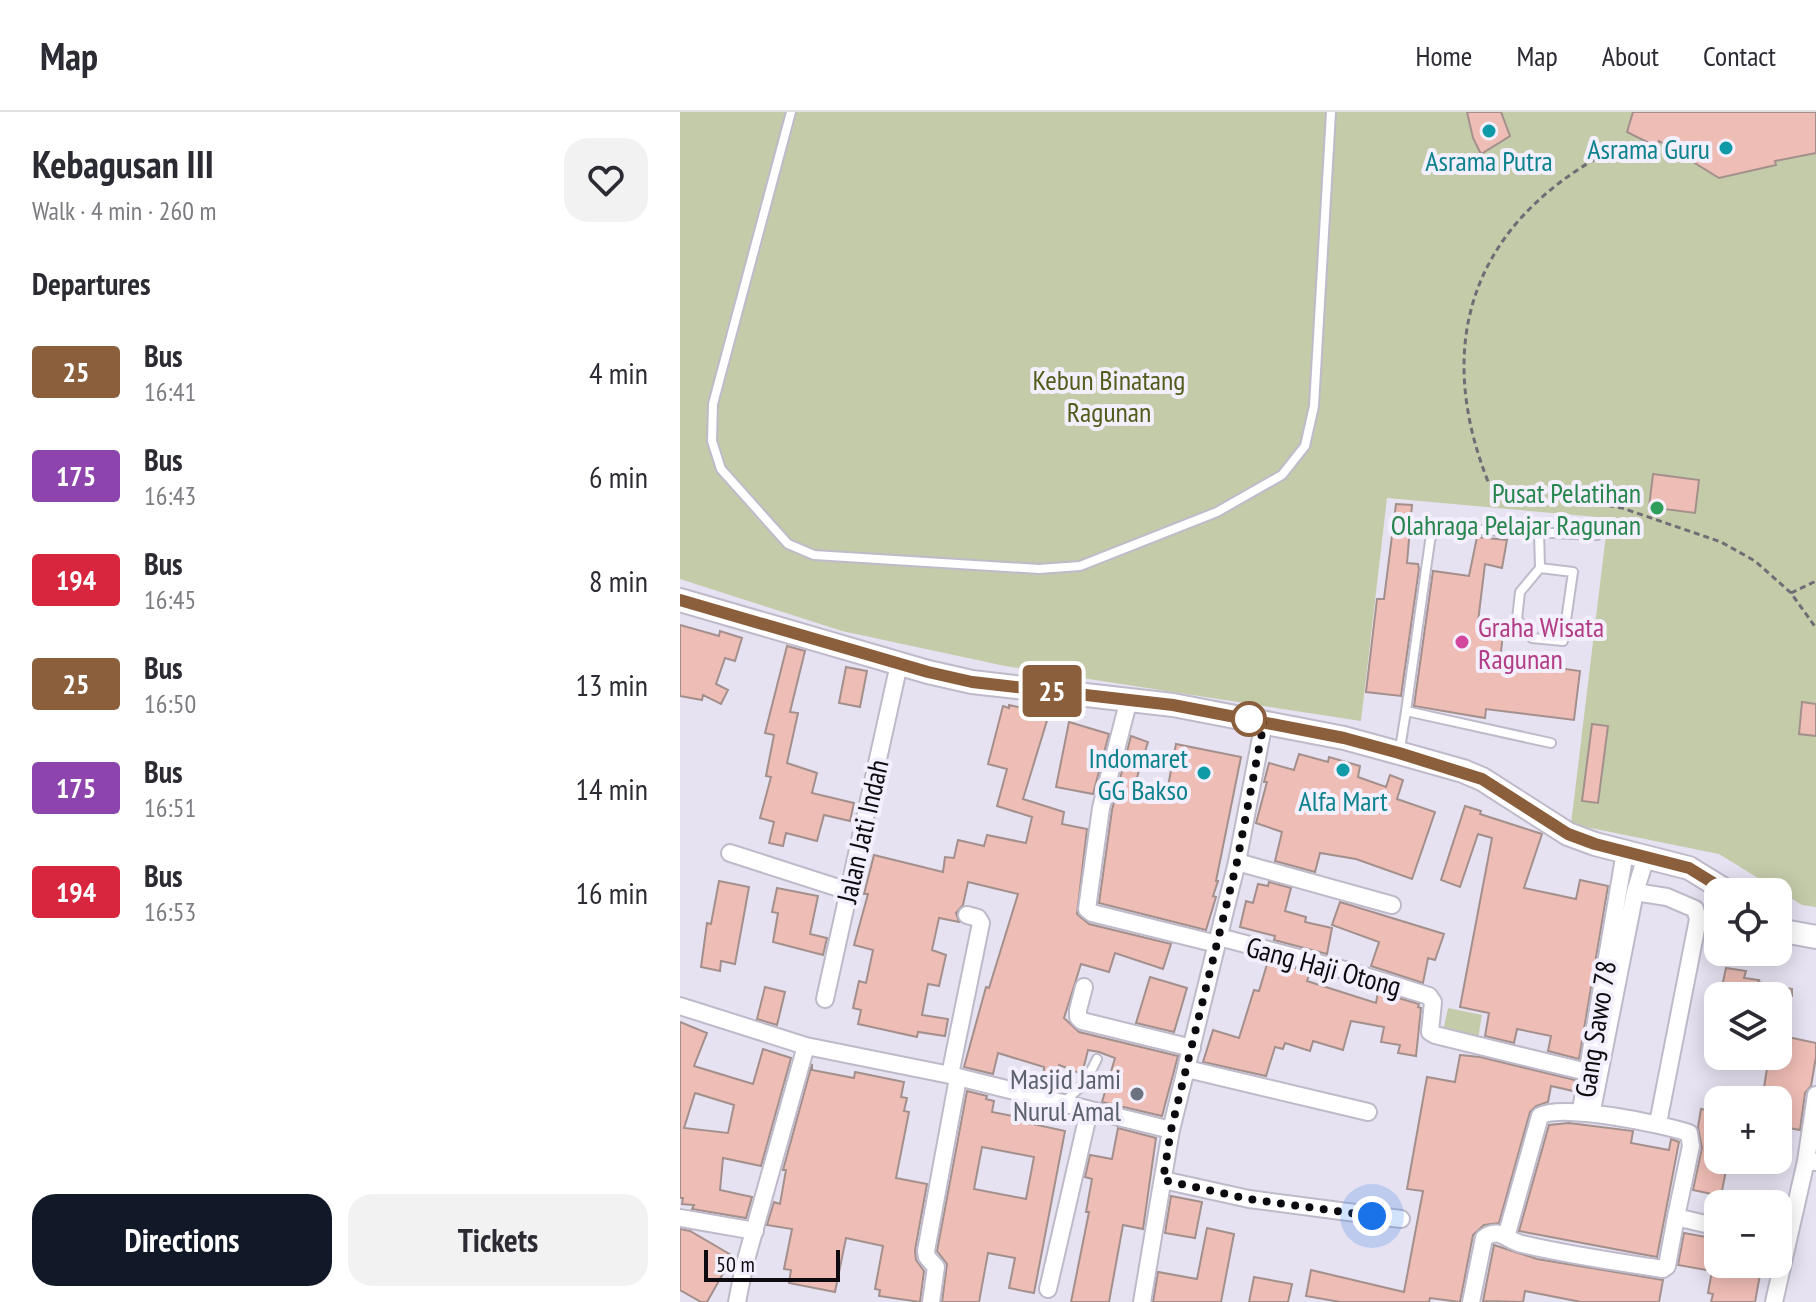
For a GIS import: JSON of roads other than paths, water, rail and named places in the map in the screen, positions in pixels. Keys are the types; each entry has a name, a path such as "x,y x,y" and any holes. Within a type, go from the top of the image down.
{"main road":[{"path":"680,600 899,664 972,682 1129,699 1344,738 1482,779 1568,834 1689,868 1705,878"},
{"path":"1792,933 1816,937"}],"street":[{"name":"Jalan Jati Indah","path":"825,999 899,664"},
{"name":"Gang Haji Otong","path":"1129,699 1101,808 1087,909 1092,913 1352,972 1429,996 1433,1002 1430,1028 1433,1034 1587,1072"},
{"path":"1142,1302 1171,1130 1237,862 1264,722"},
{"path":"730,853 848,891"},
{"path":"1506,1237 1540,1116 1549,1112 1587,1108 1635,892 1636,854"},
{"name":"Gang Sawo 78","path":"1636,854 1587,1072 1587,1108 1686,1132 1691,1136 1676,1217"},
{"path":"1237,862 1392,905"},
{"path":"1635,892 1667,897 1695,909 1698,919 1659,1118"},
{"path":"931,1302 936,1267 926,1251 981,923 978,918 967,915"},
{"path":"1084,987 1078,1010 1082,1021 1192,1048"},
{"path":"680,1006 806,1046 954,1076 1171,1130"},
{"path":"737,1302 806,1046"},
{"path":"1187,1069 1368,1112"},
{"path":"1792,1216 1811,1162 1816,1095"},
{"path":"1048,1289 1089,1111"},
{"path":"1163,1180 1249,1199 1401,1219"},
{"path":"1471,1302 1484,1238 1496,1232 1513,1242 1663,1269 1667,1266 1676,1217 1704,1224"},
{"path":"680,1218 755,1231"},
{"path":"1774,1302 1778,1278"}],"lane":[{"path":"791,112 713,404 712,441 721,469 788,544 814,555 1039,569 1080,566 1217,512 1282,475 1305,446 1314,406 1331,112"},
{"path":"1399,753 1434,529 1597,535"},
{"path":"1539,531 1540,568 1520,592 1517,619 1532,638 1563,641 1573,572 1540,568"},
{"path":"1406,711 1551,743"},
{"path":"1062,1104 1085,1083 1097,1059"}],"place":[{"name":"Asrama Putra","path":"1489,131"},
{"name":"Asrama Guru","path":"1726,148"},
{"name":"Pusat Pelatihan Olahraga Pelajar Ragunan","path":"1657,508"},
{"name":"Graha Wisata Ragunan","path":"1462,642"},
{"name":"Alfa Mart","path":"1343,770"},
{"name":"Indomaret GG Bakso","path":"1204,773"},
{"name":"Masjid Jami Nurul Amal","path":"1137,1094"}],"park label":[{"name":"Kebun Binatang Ragunan","path":"1109,395"}]}
